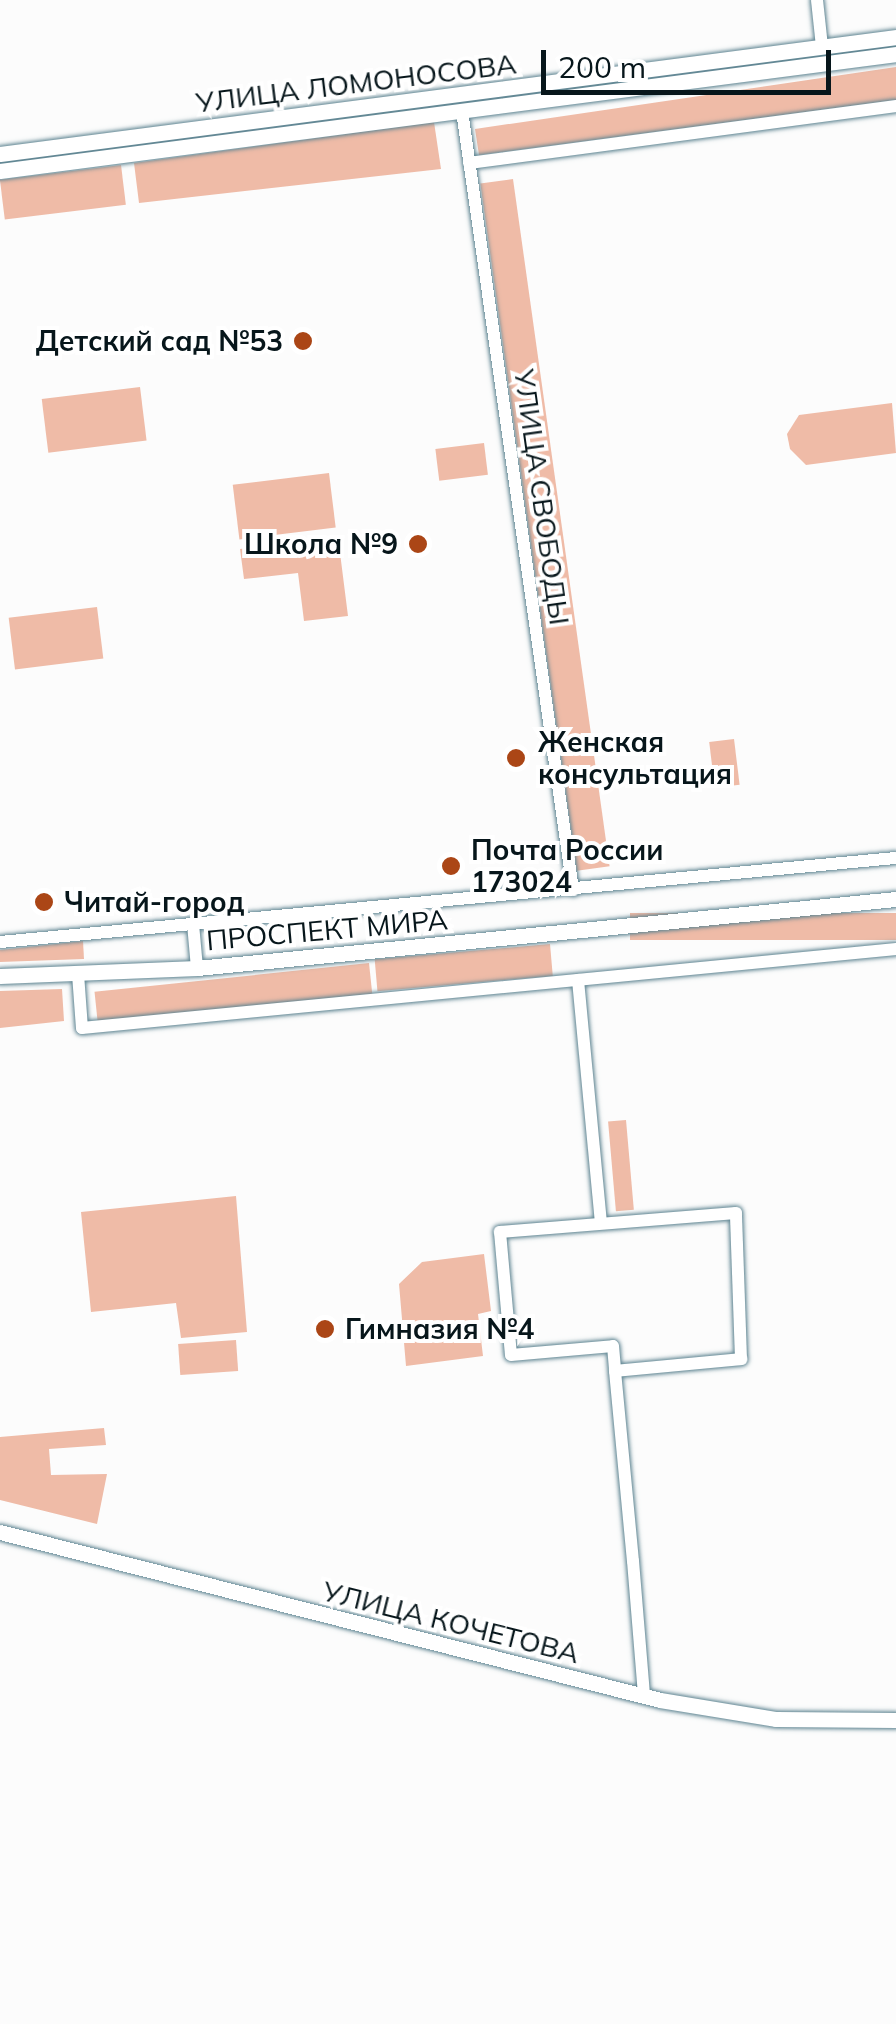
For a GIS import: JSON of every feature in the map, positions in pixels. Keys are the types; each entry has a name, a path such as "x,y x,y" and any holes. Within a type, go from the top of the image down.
{"main road":[{"name":"УЛИЦА ЛОМОНОСОВА","path":"0,154 332,120 462,111 822,47 896,38"},
{"name":"УЛИЦА ЛОМОНОСОВА","path":"0,171 332,120 628,81 896,54"},
{"name":"ПРОСПЕКТ МИРА","path":"0,976 197,968 896,899"},
{"name":"УЛИЦА КОЧЕТОВА","path":"0,1532 644,1695 756,1717 896,1720"}],"street":[{"path":"817,0 822,47"},
{"path":"470,164 896,106"},
{"name":"УЛИЦА СВОБОДЫ","path":"462,111 573,890"},
{"path":"0,942 896,858"},
{"path":"193,924 197,968"},
{"path":"78,974 82,1028 896,949"},
{"path":"578,980 601,1223"},
{"path":"615,1371 741,1359 736,1213 500,1232 510,1355 613,1346 615,1371 644,1695"}],"shaded area":[{"path":"896,67 896,100 479,155 475,129"},
{"path":"434,122 441,169 139,203 134,163"},
{"path":"121,165 126,205 5,220 0,180"},
{"path":"513,179 610,866 577,871 480,184"},
{"path":"140,387 147,441 48,453 42,399"},
{"path":"892,403 896,453 806,465 790,449 787,434 799,415"},
{"path":"484,443 488,475 439,481 435,449"},
{"path":"329,473 336,528 239,539 233,485"},
{"path":"338,537 348,616 304,621 298,573 244,579 240,549"},
{"path":"97,607 103,659 15,669 9,618"},
{"path":"734,739 740,785 715,788 709,742"},
{"path":"630,913 896,913 896,940 630,940"},
{"path":"83,941 84,959 0,962 0,950"},
{"path":"550,944 553,976 377,991 375,959"},
{"path":"369,963 372,994 98,1023 95,992"},
{"path":"62,989 64,1021 0,1028 0,991"},
{"path":"626,1120 634,1210 616,1211 608,1122"},
{"path":"236,1196 247,1332 181,1338 176,1303 91,1312 81,1212"},
{"path":"484,1254 491,1311 478,1314 483,1356 406,1366 399,1284 422,1262"},
{"path":"236,1340 238,1371 180,1375 178,1344"},
{"path":"104,1428 106,1445 49,1449 51,1475 107,1474 97,1524 0,1500 0,1437"}],"place":[{"name":"Детский сад №53","path":"303,341"},
{"name":"Школа №9","path":"418,544"},
{"name":"Женская консультация","path":"516,758"},
{"name":"Почта России 173024","path":"451,866"},
{"name":"Читай-город","path":"44,902"},
{"name":"Гимназия №4","path":"325,1329"}]}
